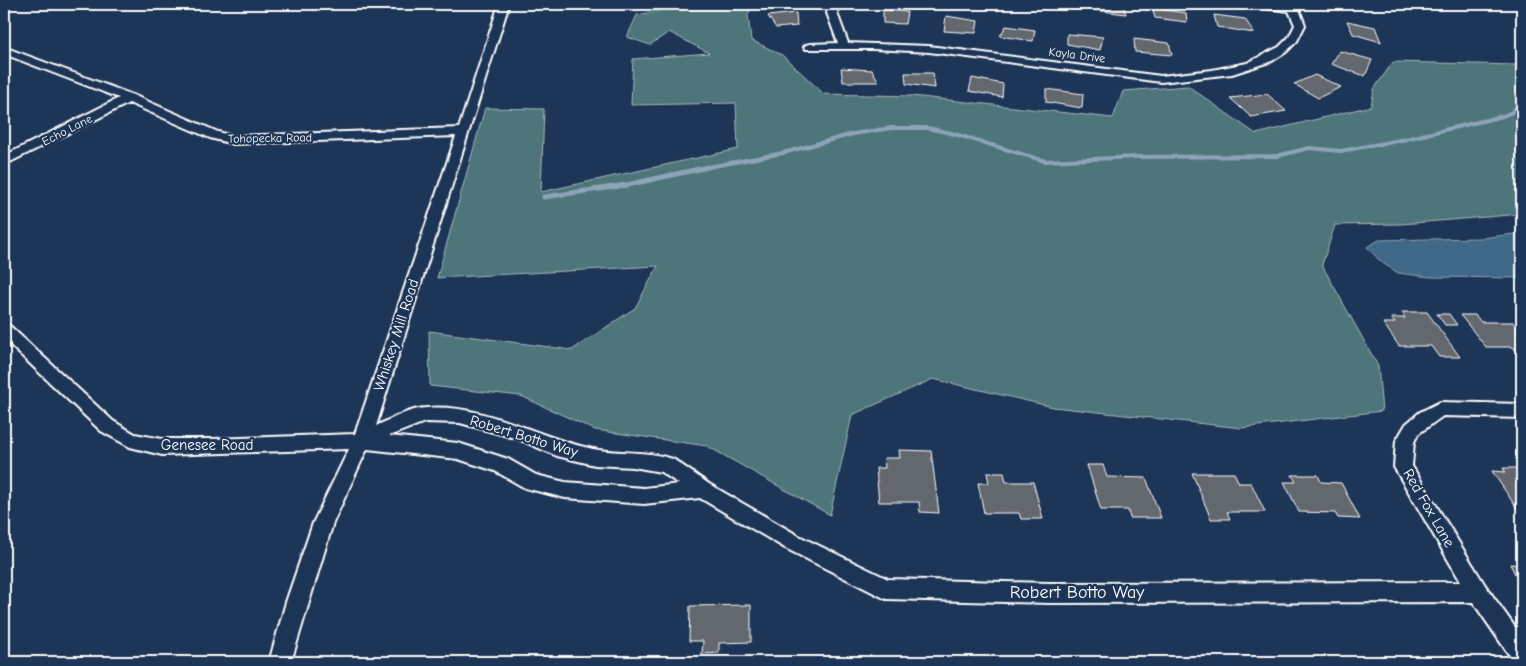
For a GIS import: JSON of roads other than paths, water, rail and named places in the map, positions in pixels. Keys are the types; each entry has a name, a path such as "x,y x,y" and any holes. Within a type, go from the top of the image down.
{"street":[{"name":"Whiskey Mill Road","path":"280,662 297,602 324,523 362,441 464,132 504,4"},
{"path":"834,4 832,12 844,46"},
{"path":"1256,4 1293,6"},
{"name":"Kayla Drive","path":"810,47 844,46 929,49 1161,79 1188,77 1249,66 1280,52 1293,40 1300,25 1293,6"},
{"name":"Tohopecka Road","path":"4,50 129,98 214,135 233,140 464,132"},
{"name":"Echo Lane","path":"4,161 129,98"},
{"name":"Genesee Road","path":"4,330 107,426 130,440 162,447 362,441"},
{"name":"Red Fox Lane","path":"1522,410 1440,409 1426,416 1412,428 1405,441 1403,467 1478,592 1522,655"},
{"name":"Robert Botto Way","path":"362,441 402,422 425,415 460,416 522,433 557,448 595,457 666,465 702,490 792,542 886,589 1048,593 1478,592"},
{"path":"362,441 458,451 501,466 532,482 565,490 644,496 702,490"}],"water":[{"path":"1522,233 1522,278 1430,277 1398,273 1381,262 1367,247 1379,240 1481,238"}],"waterway":[{"path":"706,167 783,153 853,134 891,128 927,128 951,133 1045,161 1136,157 1277,156 1309,148 1341,151 1406,139 1503,116 1512,112 1522,101"},
{"path":"544,197 627,185 706,167"}]}
